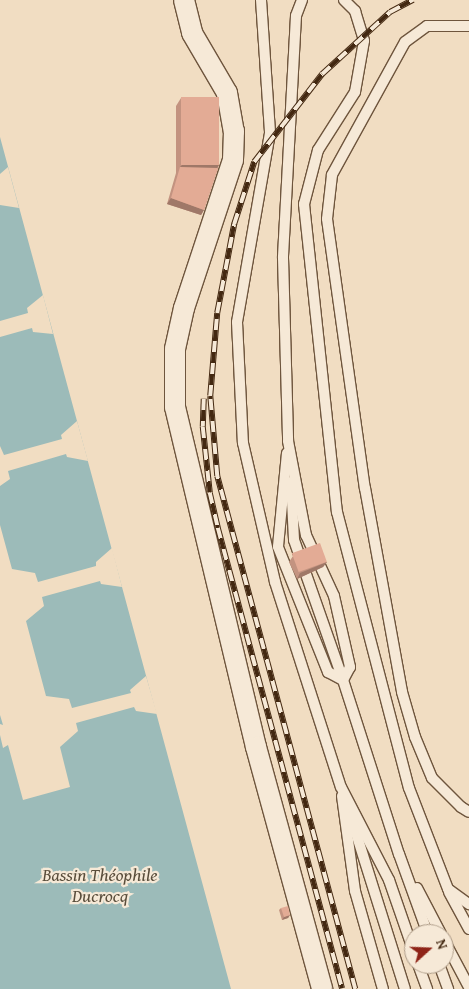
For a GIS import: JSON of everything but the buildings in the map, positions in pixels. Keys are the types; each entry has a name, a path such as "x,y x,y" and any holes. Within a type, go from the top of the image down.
{"street":[{"path":"184,0 192,33 226,93 234,131 233,160 184,308 175,349 175,407 256,747 322,989"}],"lane":[{"path":"261,0 270,132 237,322 243,443 275,582 405,989"},
{"path":"302,0 296,16 283,258 288,440 294,540 344,680 399,854 424,924"},
{"path":"344,0 355,11 364,41 355,92 318,150 304,204 337,512 408,788 448,889 469,929"},
{"path":"469,26 427,26 405,42 332,175 327,219 366,488 402,692 415,737 432,778 461,807 469,812"},
{"path":"288,440 306,535 334,596 350,667 344,680"},
{"path":"288,440 278,547 328,672 344,680"},
{"path":"341,787 389,880 404,924"},
{"path":"341,787 355,891 382,989"},
{"path":"399,854 436,924"},
{"path":"448,889 469,904"},
{"path":"454,959 469,987"},
{"path":"422,974 427,989"},
{"path":"443,974 448,989"}],"water":[{"name":"Bassin Théophile Ducrocq","path":"0,137 122,587 231,989 0,989"}],"pier":[{"path":"8,167 19,208 0,205 0,174"},
{"path":"43,295 53,334 33,332 32,328 0,337 0,321 28,313 27,308"},
{"path":"77,421 88,461 67,457 66,454 8,471 10,479 0,486 0,446 4,455 62,439 61,435"},
{"path":"0,525 12,569 35,573 38,582 96,566 96,562 112,548 122,587 101,584 100,581 42,597 44,606 26,621 46,696 69,699 72,708 131,693 130,690 146,676 157,714 136,711 134,707 76,723 78,731 60,747 70,787 23,800 8,745 3,748 0,735 0,724 3,725 0,715"}],"railway":[{"path":"355,989 217,476 210,396 217,313 234,224 254,162 322,74 390,12 413,0"},
{"path":"204,399 203,427 210,493 218,528 342,989"}]}
